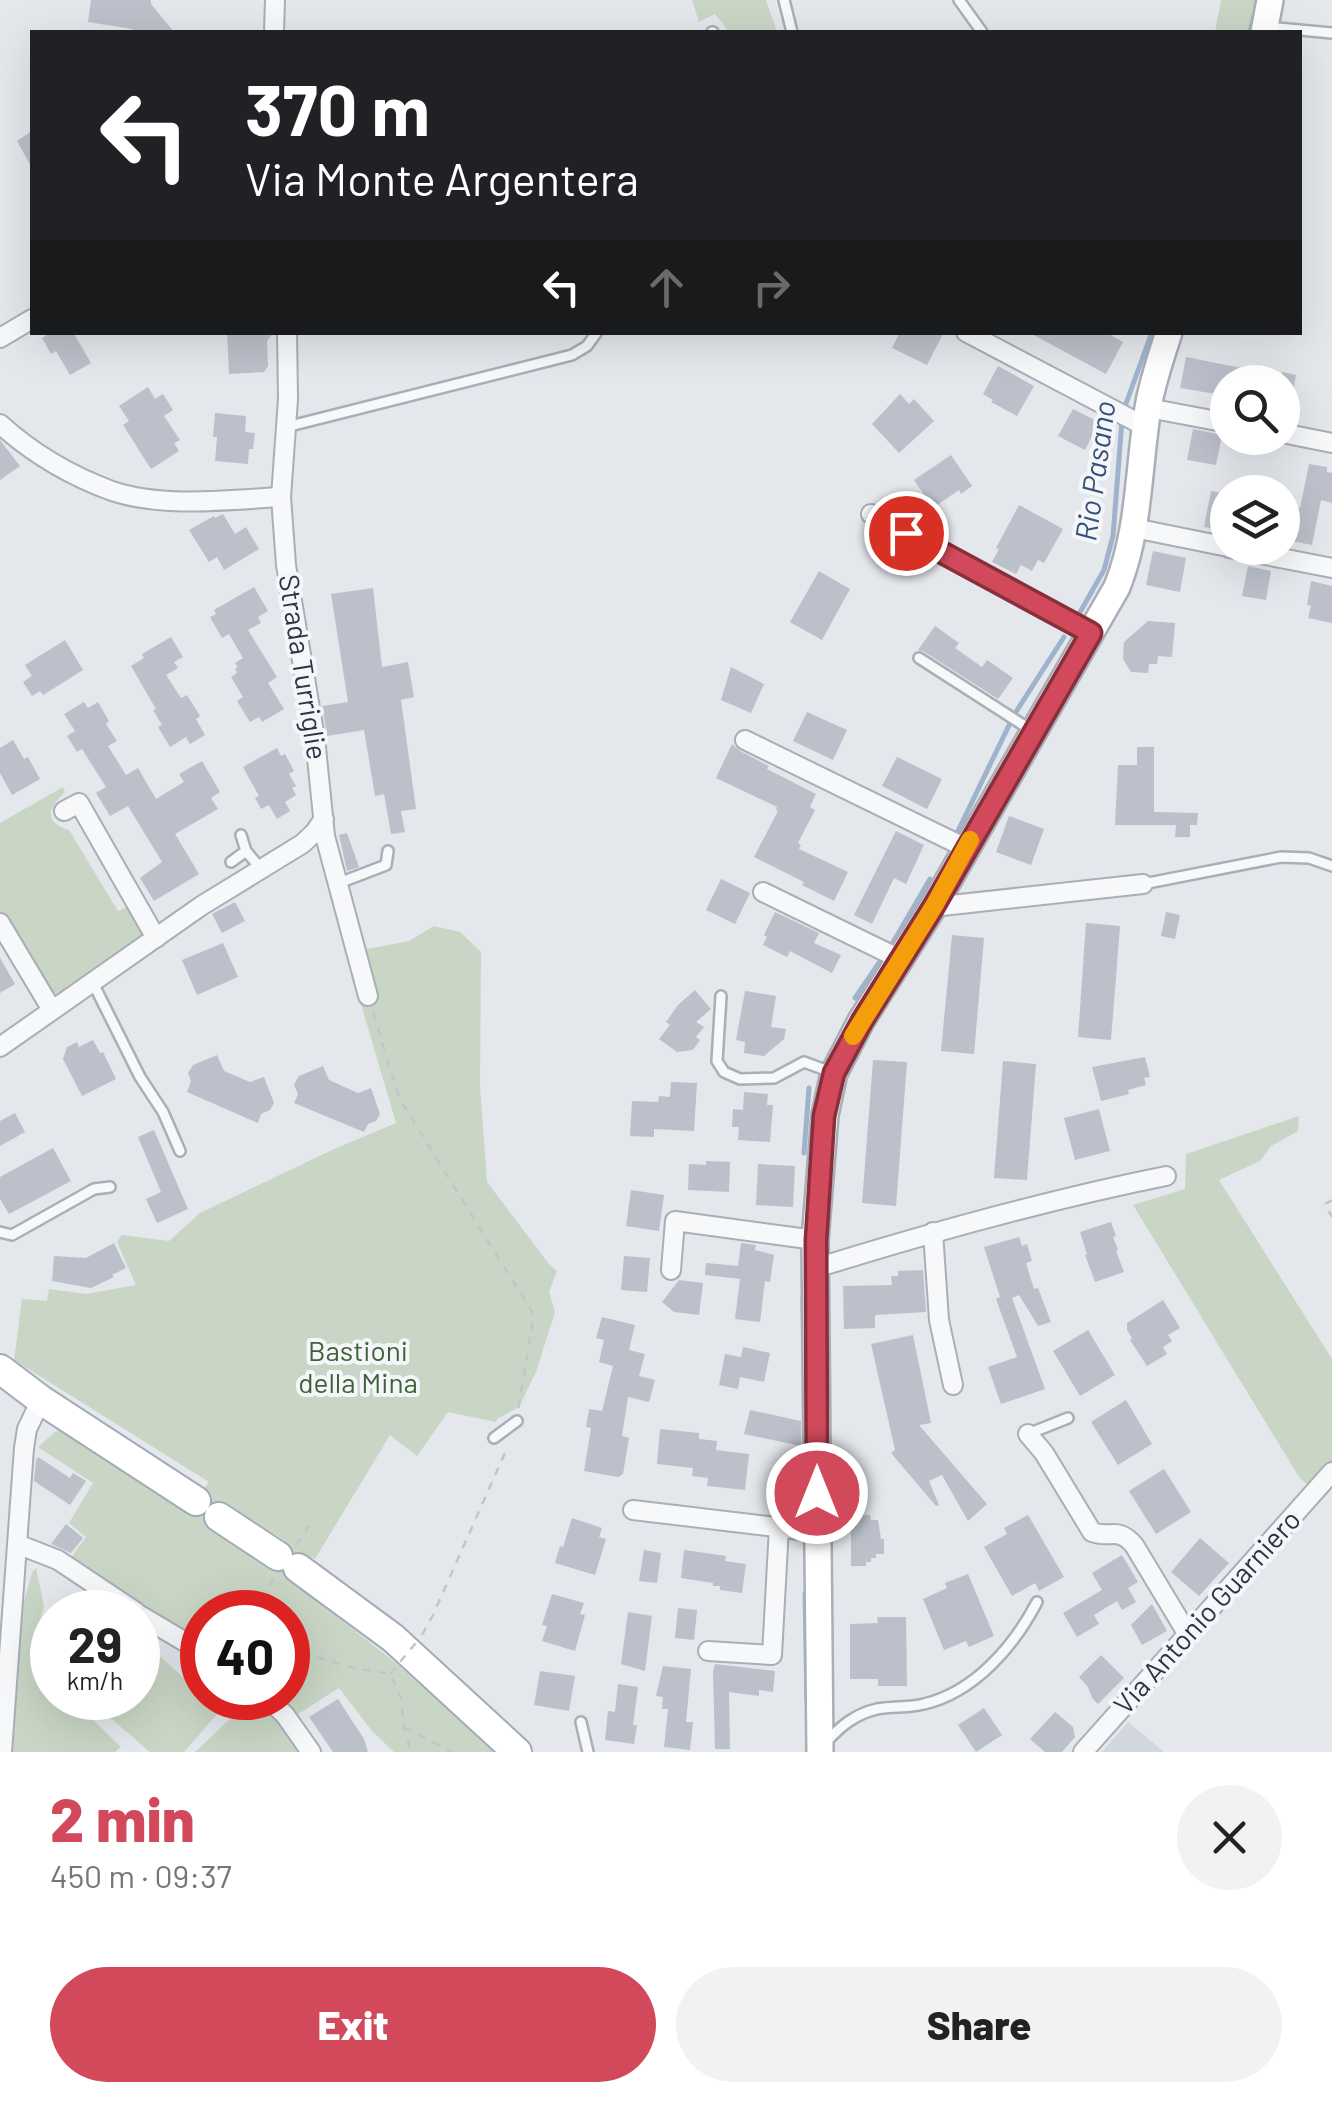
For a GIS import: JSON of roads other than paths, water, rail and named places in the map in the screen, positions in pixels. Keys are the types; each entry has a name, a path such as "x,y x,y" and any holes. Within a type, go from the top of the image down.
{"main road":[{"path":"0,1369 288,1562 393,1638 517,1752"}],"street":[{"path":"274,30 275,0"},
{"path":"1264,30 1270,0"},
{"path":"0,338 30,320"},
{"name":"Strada Turriglie","path":"287,335 288,399 281,497 286,565 315,738 325,836 368,996"},
{"path":"972,335 1108,408 1141,418 1210,422"},
{"path":"820,1751 816,1240 824,1116 834,1073 891,955 934,906 1026,727 1091,633 1117,587 1128,561 1134,528 1141,418 1168,335"},
{"path":"0,424 48,461 114,492 196,501 281,497"},
{"path":"1300,437 1332,443"},
{"path":"871,514 1091,633"},
{"path":"1134,528 1210,543"},
{"path":"1300,562 1332,568"},
{"path":"745,740 966,848"},
{"path":"71,800 156,938"},
{"path":"0,1047 92,981 302,844 324,819"},
{"path":"934,906 1142,884"},
{"path":"764,892 891,955"},
{"path":"0,924 52,1010"},
{"path":"816,1268 1072,1195 1166,1176"},
{"path":"670,1270 674,1220 816,1240"},
{"path":"933,1232 939,1320 953,1385"},
{"path":"2,1752 27,1430 41,1400"},
{"path":"1028,1434 1044,1453 1092,1532 1116,1532 1134,1545 1186,1633"},
{"name":"Via Antonio Guarniero","path":"1083,1752 1332,1472"},
{"path":"633,1510 816,1532"},
{"path":"708,1651 772,1655 779,1527"},
{"path":"16,1544 58,1560 103,1590"},
{"path":"289,1720 312,1752"}],"lane":[{"path":"784,0 792,30"},
{"path":"959,0 981,30"},
{"path":"1302,32 1332,33"},
{"path":"286,427 572,355 587,346 595,335"},
{"path":"918,658 1026,727"},
{"path":"240,835 246,851 261,869"},
{"path":"231,862 246,851"},
{"path":"339,883 386,866 388,852"},
{"path":"1142,884 1281,857 1309,858 1332,866"},
{"path":"92,981 180,1151"},
{"path":"721,996 717,1061 724,1072 740,1080 774,1078 804,1062 834,1073"},
{"path":"0,1232 12,1236 94,1189 110,1187"},
{"path":"1028,1434 1068,1418"},
{"path":"494,1438 516,1421"},
{"path":"820,1751 844,1722 877,1709 922,1705 948,1696 1006,1650 1037,1602"},
{"path":"581,1722 588,1752"}],"waterway":[{"name":"Rio Pasano","path":"1251,30 1255,13"},
{"name":"Rio Pasano","path":"1124,409 1151,335"},
{"name":"Rio Pasano","path":"1079,614 1104,570 1113,536 1122,420"},
{"name":"Rio Pasano","path":"957,833 1014,715 1064,637"},
{"name":"Rio Pasano","path":"855,998 930,879"},
{"name":"Rio Pasano","path":"804,1153 809,1088"},
{"name":"Rio Pasano","path":"803,1298 804,1355"},
{"name":"Rio Pasano","path":"805,1594 807,1701"}],"park label":[{"name":"Bastioni della Mina","path":"358,1367"}]}
